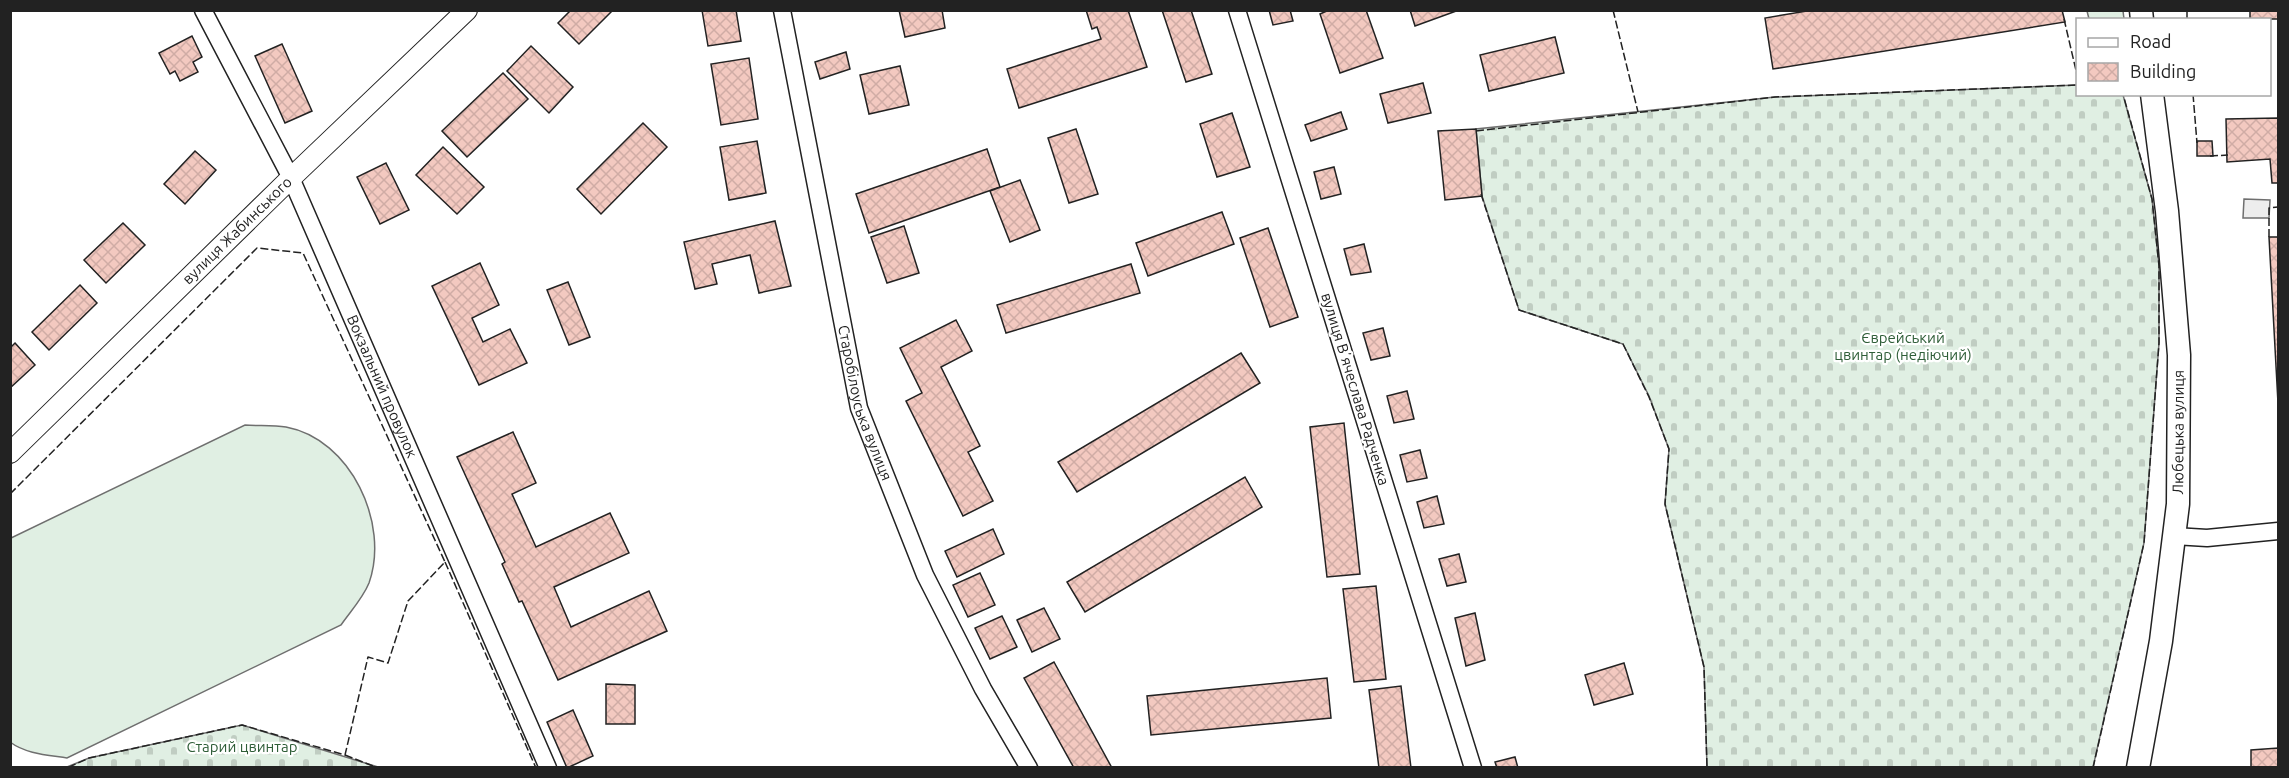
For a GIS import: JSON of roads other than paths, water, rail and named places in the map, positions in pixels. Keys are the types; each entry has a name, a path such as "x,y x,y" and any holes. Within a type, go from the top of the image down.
{"main road":[{"name":"Любецька вулиця","path":"2138,768 2161,641 2178,504 2179,355 2167,211 2152,96"}],"street":[{"name":"Вокзальний провулок","path":"203,10 291,178 548,768"},
{"name":"вулиця Жабинського","path":"10,453 291,178 467,10"},
{"name":"Старобілоуська вулиця","path":"782,10 859,408 925,575 982,689 1029,768"},
{"name":"вулиця Вʼячеслава Радченка","path":"1237,10 1473,768"},
{"path":"2174,536 2207,538 2278,531"}],"park label":[{"name":"Єврейський цвинтар (недіючий)","path":"1903,346"},
{"name":"Старий цвинтар","path":"242,747"}]}
